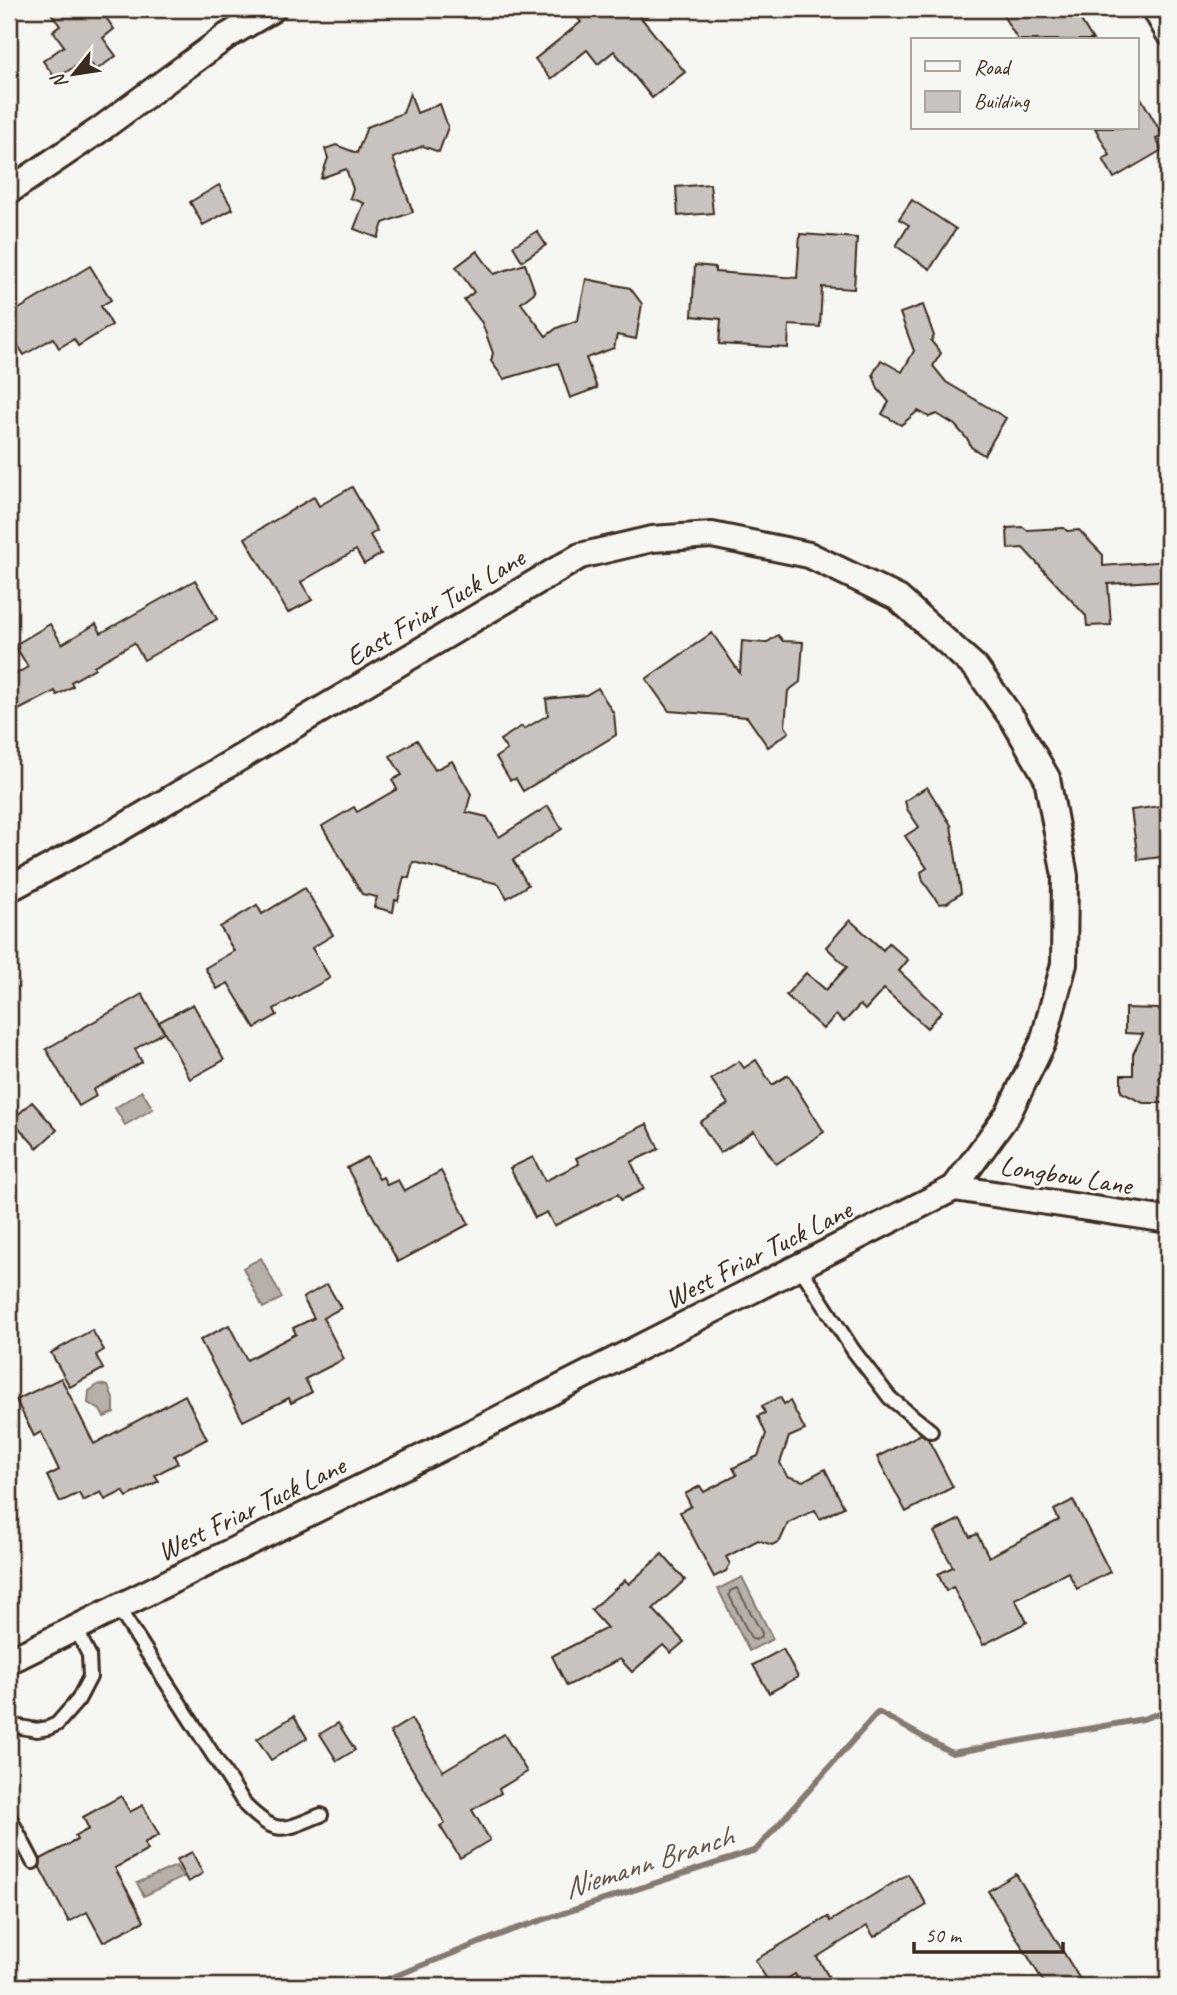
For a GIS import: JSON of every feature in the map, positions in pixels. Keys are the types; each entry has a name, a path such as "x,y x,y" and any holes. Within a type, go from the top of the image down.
{"street":[{"path":"9,191 98,131 227,36 273,9"},
{"path":"1155,9 1168,32"},
{"name":"East Friar Tuck Lane","path":"9,889 113,833 580,555 652,539 712,535 809,555 898,598 919,617"},
{"name":"West Friar Tuck Lane","path":"9,1661 440,1448 954,1188 1008,1114 1043,1042 1064,964 1065,876 1047,778 1014,721 976,668 919,617"},
{"name":"Longbow Lane","path":"954,1188 1168,1220"}],"lane":[{"path":"799,1266 853,1350 890,1398 931,1431"},
{"path":"117,1606 246,1806 266,1825 286,1829 321,1815"},
{"path":"9,1725 37,1730 48,1728 57,1724 78,1700 90,1677 89,1655 75,1627"},
{"path":"9,1816 33,1862"}],"water":[{"path":"142,1091 153,1109 125,1125 115,1108"},
{"path":"261,1258 282,1298 263,1308 243,1268"},
{"path":"99,1384 108,1386 114,1401 114,1413 104,1417 100,1410 88,1403 89,1391"},
{"path":"742,1577 773,1639 749,1651 718,1589"},
{"path":"176,1866 183,1877 144,1896 137,1883"}],"building":[{"path":"48,9 100,9 114,29 103,38 116,56 96,70 87,58 56,79 43,61 64,46 53,31 60,26"},
{"path":"570,9 634,9 685,72 652,98 614,51 598,64 587,50 551,79 535,59 581,22"},
{"path":"999,9 1074,9 1092,38 1017,38"},
{"path":"410,93 417,113 440,104 448,127 439,152 423,146 393,158 413,212 383,223 378,238 354,229 364,203 350,198 353,189 346,169 321,178 328,158 325,149 336,145 357,153 367,127 403,113"},
{"path":"1138,93 1163,136 1156,139 1162,150 1114,178 1103,159 1110,155 1096,130 1138,130"},
{"path":"710,184 713,213 678,216 676,187"},
{"path":"219,185 233,209 203,225 190,202"},
{"path":"912,200 956,229 930,269 896,246 909,225 899,219"},
{"path":"537,231 546,245 522,261 513,246"},
{"path":"800,234 857,238 854,289 822,287 820,327 789,325 788,348 719,344 721,319 692,316 695,265 715,267 715,272 797,278"},
{"path":"477,251 494,274 525,264 535,292 521,303 546,336 557,328 578,320 586,279 630,288 642,304 636,339 617,335 614,348 586,358 597,388 570,398 558,363 504,379 491,361 493,353 482,323 464,300 474,292 456,267"},
{"path":"90,266 111,300 101,306 112,325 78,346 74,339 59,348 53,338 24,355 9,331 9,315"},
{"path":"923,305 934,336 931,341 941,353 933,366 946,382 1006,418 984,455 971,447 955,425 937,414 929,417 918,411 901,425 882,414 889,402 878,389 873,374 881,360 902,372 914,351 900,313"},
{"path":"352,487 377,531 370,535 381,554 364,564 356,550 301,582 312,600 288,613 245,538 314,497 319,506"},
{"path":"1023,527 1027,530 1079,530 1103,555 1103,566 1168,561 1168,580 1108,584 1111,625 1087,626 1086,616 1023,548 1008,549 1007,528"},
{"path":"195,580 217,619 144,660 134,643 71,682 73,686 57,695 55,691 9,715 9,678 28,667 15,645 50,624 62,644 96,624 101,633"},
{"path":"712,633 740,673 742,641 766,643 778,635 783,641 803,642 800,682 788,691 785,726 789,732 768,747 747,717 669,711 646,679"},
{"path":"598,688 614,714 616,735 523,791 516,779 510,780 496,757 507,750 500,740 522,726 524,729 548,715 546,699 586,695"},
{"path":"417,740 435,770 452,761 471,794 466,812 487,817 499,837 548,806 562,829 513,860 528,885 507,898 499,884 413,862 409,878 404,877 393,912 374,907 377,897 362,894 322,826 354,807 357,812 397,789 392,780 402,775 390,756"},
{"path":"927,787 951,825 961,893 947,903 939,904 923,881 921,872 927,868 905,836 919,827 905,801"},
{"path":"1168,805 1168,856 1138,860 1131,810"},
{"path":"305,888 333,935 312,948 330,978 274,1009 277,1015 255,1028 228,983 217,989 205,968 234,951 220,927 257,905 262,914"},
{"path":"850,920 883,950 889,943 908,960 899,971 942,1011 927,1028 884,989 865,1010 860,1005 844,1022 836,1015 823,1029 786,995 806,973 826,990 847,967 826,947"},
{"path":"142,994 164,1032 135,1049 142,1062 93,1090 96,1096 79,1106 46,1049"},
{"path":"193,1004 224,1060 190,1079 159,1022"},
{"path":"1125,1008 1158,1009 1168,1014 1168,1059 1159,1079 1168,1079 1168,1103 1143,1103 1121,1092 1121,1075 1133,1075 1133,1054 1143,1034 1125,1033"},
{"path":"756,1060 772,1085 788,1075 824,1132 776,1164 754,1131 720,1153 700,1122 728,1104 711,1079 739,1061 744,1068"},
{"path":"32,1102 57,1130 37,1148 12,1120"},
{"path":"647,1124 659,1149 631,1162 644,1189 621,1200 618,1194 554,1226 547,1212 535,1218 510,1168 533,1157 545,1181 579,1164 576,1158"},
{"path":"367,1157 379,1179 383,1177 387,1185 398,1180 404,1191 441,1171 469,1224 398,1262 347,1168"},
{"path":"327,1284 341,1308 323,1318 344,1359 305,1379 312,1392 291,1403 289,1398 243,1421 200,1340 229,1325 247,1360 296,1334 293,1328 314,1318 303,1298"},
{"path":"92,1330 104,1350 96,1355 103,1369 70,1387 51,1353"},
{"path":"61,1378 94,1444 185,1395 207,1439 174,1456 178,1463 155,1475 159,1481 127,1497 123,1491 105,1500 101,1492 83,1501 79,1493 60,1502 47,1476 59,1470 41,1432 34,1436 16,1400"},
{"path":"780,1397 784,1404 790,1401 805,1430 789,1437 780,1463 787,1476 803,1481 825,1469 844,1507 820,1519 815,1510 788,1523 780,1541 772,1545 758,1540 726,1557 730,1564 726,1571 714,1577 680,1512 691,1506 685,1494 700,1486 704,1492 737,1475 733,1468 758,1456 766,1434 758,1416 765,1413 762,1406"},
{"path":"921,1434 928,1439 953,1487 906,1512 877,1457"},
{"path":"1073,1500 1110,1572 1077,1589 1068,1572 1015,1599 1027,1622 983,1645 953,1587 946,1591 938,1574 953,1567 934,1532 960,1519 970,1537 977,1534 989,1557 1059,1520 1054,1510"},
{"path":"662,1554 685,1580 653,1609 684,1642 671,1653 663,1645 632,1672 620,1659 567,1686 552,1656 607,1628 591,1610 625,1580 629,1584"},
{"path":"783,1649 798,1677 769,1693 753,1665"},
{"path":"294,1716 307,1738 271,1760 257,1739"},
{"path":"411,1719 443,1771 504,1734 527,1772 499,1789 501,1793 472,1810 490,1840 460,1858 440,1826 445,1823 390,1732"},
{"path":"338,1723 355,1750 337,1761 320,1734"},
{"path":"121,1796 130,1812 143,1805 159,1835 144,1843 148,1850 115,1868 144,1921 103,1942 87,1912 69,1922 40,1868 41,1859 77,1840 75,1836 89,1829 83,1817"},
{"path":"192,1852 203,1873 188,1882 176,1860"},
{"path":"908,1874 927,1905 874,1937 867,1926 817,1957 834,1986 802,1986 795,1974 776,1986 771,1986 755,1960 828,1917 830,1921"},
{"path":"1016,1874 1084,1986 1046,1986 988,1891"}],"waterway":[{"name":"Niemann Branch","path":"370,1986 512,1930 756,1850 878,1712 952,1753 1143,1719 1168,1710"}]}
